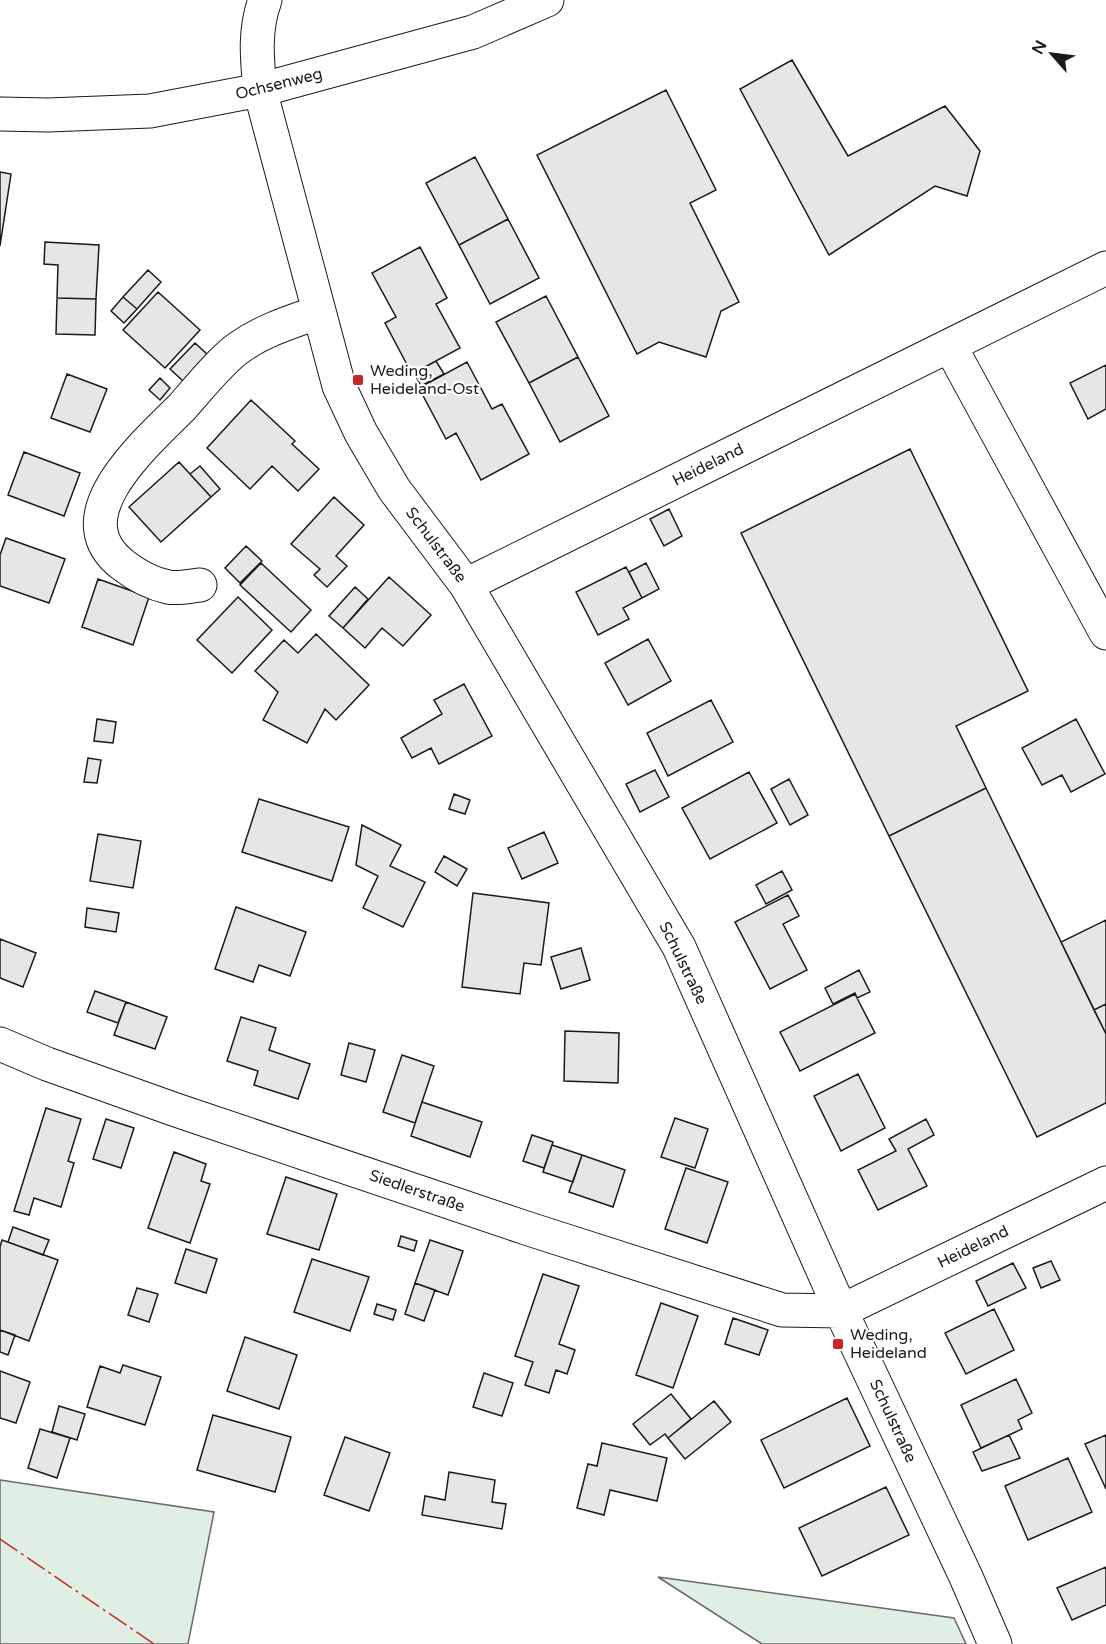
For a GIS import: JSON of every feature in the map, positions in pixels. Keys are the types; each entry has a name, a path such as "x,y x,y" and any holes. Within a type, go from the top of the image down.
{"street":[{"name":"Schulstraße","path":"265,0 256,44 260,90 339,386 361,433 394,489 466,585 679,947 841,1311 966,1577 995,1644"},
{"name":"Ochsenweg","path":"0,114 48,116 150,111 260,90 473,32 547,0"},
{"name":"Heideland","path":"466,585 1106,268"},
{"path":"200,585 169,587 134,574 114,558 101,538 100,516 111,489 126,466 237,348 265,331 319,312"},
{"path":"950,346 1106,633"},
{"name":"Siedlerstraße","path":"0,1044 47,1065 187,1113 529,1229 782,1310 841,1311"},
{"name":"Heideland","path":"841,1311 1106,1183"}],"green space":[{"path":"0,1480 214,1512 188,1644 0,1644"},
{"path":"658,1577 954,1618 966,1644 762,1644"}],"building":[{"path":"792,60 848,156 945,106 980,151 967,196 935,186 829,255 740,89"},
{"path":"666,90 716,190 690,203 739,302 721,311 706,357 659,342 637,354 537,155"},
{"path":"475,157 508,219 459,245 426,183"},
{"path":"0,172 11,174 0,246"},
{"path":"508,219 539,278 490,304 459,245"},
{"path":"45,242 99,245 96,299 57,298 58,265 44,264"},
{"path":"420,247 447,298 436,304 460,348 412,374 385,323 396,317 372,273"},
{"path":"148,270 161,282 137,309 123,297"},
{"path":"158,292 200,330 165,368 123,330"},
{"path":"546,296 578,357 529,383 496,322"},
{"path":"123,297 137,309 124,323 111,311"},
{"path":"57,298 96,299 95,335 56,334"},
{"path":"195,343 208,355 183,381 170,369"},
{"path":"578,357 609,416 560,442 529,383"},
{"path":"436,361 444,374 421,386 414,373"},
{"path":"467,362 492,409 502,404 529,454 481,480 456,433 446,439 419,388"},
{"path":"1106,365 1106,409 1088,419 1070,383"},
{"path":"67,374 107,389 90,432 51,418"},
{"path":"160,378 170,388 160,400 149,390"},
{"path":"251,400 295,441 292,444 319,469 298,491 272,466 250,489 207,448"},
{"path":"910,449 1028,691 956,726 986,788 889,836 741,533"},
{"path":"24,452 80,473 64,516 8,495"},
{"path":"179,462 211,497 161,542 129,507"},
{"path":"200,466 220,489 211,497 190,474"},
{"path":"334,497 364,525 336,556 347,566 327,587 314,575 320,569 291,544"},
{"path":"669,509 682,536 664,546 650,519"},
{"path":"6,538 65,559 49,603 0,586 0,555"},
{"path":"246,546 262,561 240,583 225,568"},
{"path":"261,563 311,610 291,632 240,585"},
{"path":"646,563 659,589 642,598 629,572"},
{"path":"626,567 642,598 623,608 629,619 598,635 576,592"},
{"path":"389,577 431,615 403,646 382,628 365,648 343,628"},
{"path":"98,579 149,597 133,645 82,627"},
{"path":"355,587 368,599 343,628 329,616"},
{"path":"238,597 272,630 232,673 197,640"},
{"path":"316,634 369,685 336,720 325,709 307,743 263,720 278,692 255,671 284,640 298,653"},
{"path":"648,639 671,681 628,705 605,663"},
{"path":"464,684 492,736 439,764 431,748 412,758 401,738 442,714 434,700"},
{"path":"711,700 733,742 668,776 647,733"},
{"path":"97,719 116,722 113,743 94,741"},
{"path":"1076,719 1105,774 1071,792 1062,775 1042,785 1022,748"},
{"path":"88,758 101,760 97,783 84,782"},
{"path":"655,770 669,797 640,812 626,784"},
{"path":"749,772 777,823 710,859 682,808"},
{"path":"789,779 808,815 790,825 771,789"},
{"path":"986,788 1106,1034 1106,1103 1037,1137 889,836"},
{"path":"454,794 470,800 465,814 449,809"},
{"path":"259,799 349,827 332,881 242,852"},
{"path":"362,825 401,845 390,866 425,882 403,927 363,908 378,876 356,865"},
{"path":"544,832 558,863 522,879 508,848"},
{"path":"98,834 141,841 133,888 90,881"},
{"path":"444,856 467,869 457,886 435,872"},
{"path":"782,871 792,890 766,904 756,885"},
{"path":"473,893 549,903 541,965 524,963 520,994 462,987"},
{"path":"788,895 799,916 783,924 807,970 770,989 735,922"},
{"path":"236,907 306,932 290,976 259,965 253,982 215,969"},
{"path":"87,908 119,913 116,932 85,927"},
{"path":"1106,920 1106,1004 1094,1010 1061,942"},
{"path":"0,939 36,953 23,987 0,978"},
{"path":"581,948 590,980 561,989 551,957"},
{"path":"859,970 870,992 857,998 855,993 833,1004 825,988"},
{"path":"95,991 126,1002 118,1023 87,1012"},
{"path":"855,994 875,1033 800,1071 780,1032"},
{"path":"126,1002 167,1017 155,1049 114,1035"},
{"path":"1106,1004 1106,1034 1094,1010"},
{"path":"241,1017 276,1028 269,1050 310,1064 298,1099 254,1085 258,1071 227,1061"},
{"path":"565,1031 619,1033 618,1083 564,1081"},
{"path":"349,1043 375,1050 366,1082 341,1075"},
{"path":"402,1055 434,1066 415,1123 383,1112"},
{"path":"858,1074 885,1128 841,1151 814,1096"},
{"path":"422,1102 482,1122 470,1157 411,1136"},
{"path":"46,1108 81,1119 68,1161 74,1163 61,1207 34,1198 29,1215 14,1211"},
{"path":"675,1118 708,1129 695,1168 661,1157"},
{"path":"106,1119 134,1128 121,1168 93,1159"},
{"path":"926,1119 934,1135 908,1149 927,1186 878,1210 858,1170 896,1151 889,1139"},
{"path":"532,1135 553,1142 544,1168 523,1161"},
{"path":"552,1145 582,1155 573,1182 543,1172"},
{"path":"174,1152 206,1164 201,1181 210,1184 190,1243 148,1228"},
{"path":"582,1155 625,1170 613,1207 569,1192"},
{"path":"686,1168 728,1182 707,1243 665,1229"},
{"path":"286,1177 337,1194 319,1250 267,1234"},
{"path":"13,1227 49,1240 43,1255 8,1242"},
{"path":"401,1236 417,1241 414,1251 398,1246"},
{"path":"2,1240 58,1260 29,1341 0,1330 0,1247"},
{"path":"430,1240 463,1251 448,1295 415,1283"},
{"path":"186,1249 217,1259 206,1293 175,1283"},
{"path":"312,1259 369,1277 350,1331 294,1312"},
{"path":"1051,1261 1060,1280 1041,1288 1033,1268"},
{"path":"1013,1263 1026,1288 988,1306 976,1281"},
{"path":"543,1274 579,1286 559,1344 575,1350 567,1374 556,1370 549,1393 525,1385 533,1362 515,1356"},
{"path":"415,1283 435,1290 424,1321 405,1314"},
{"path":"137,1288 158,1294 149,1322 128,1315"},
{"path":"661,1303 698,1316 673,1388 636,1375"},
{"path":"377,1304 396,1310 393,1320 374,1314"},
{"path":"994,1309 1014,1350 966,1374 945,1333"},
{"path":"733,1318 768,1330 759,1355 725,1344"},
{"path":"0,1330 15,1335 8,1355 0,1352"},
{"path":"245,1337 297,1355 279,1409 227,1391"},
{"path":"123,1365 161,1377 145,1425 87,1407 100,1366 120,1373"},
{"path":"0,1371 30,1382 16,1423 0,1418"},
{"path":"484,1373 513,1383 502,1416 473,1407"},
{"path":"1016,1379 1032,1413 1018,1420 1022,1429 981,1448 961,1405"},
{"path":"671,1394 691,1419 668,1438 665,1434 650,1445 633,1424"},
{"path":"847,1398 870,1446 784,1488 761,1440"},
{"path":"714,1401 731,1422 685,1459 668,1438"},
{"path":"59,1406 85,1414 77,1440 52,1432"},
{"path":"213,1415 291,1437 275,1492 197,1470"},
{"path":"40,1429 70,1438 57,1478 28,1468"},
{"path":"1009,1435 1020,1458 982,1471 973,1452"},
{"path":"1106,1435 1106,1489 1085,1444"},
{"path":"345,1437 390,1453 369,1511 324,1495"},
{"path":"602,1443 667,1458 657,1501 610,1490 604,1515 577,1508 588,1464 597,1466"},
{"path":"1068,1458 1092,1512 1028,1540 1005,1486"},
{"path":"449,1472 495,1480 492,1502 506,1504 502,1529 422,1515 425,1496 445,1500"},
{"path":"886,1487 909,1535 822,1576 799,1528"},
{"path":"1106,1567 1106,1605 1072,1620 1057,1588"}],"power":[{"path":"0,1539 154,1644"}],"place":[{"name":"Weding, Heideland-Ost","path":"358,380"},
{"name":"Weding, Heideland","path":"838,1344"}]}
